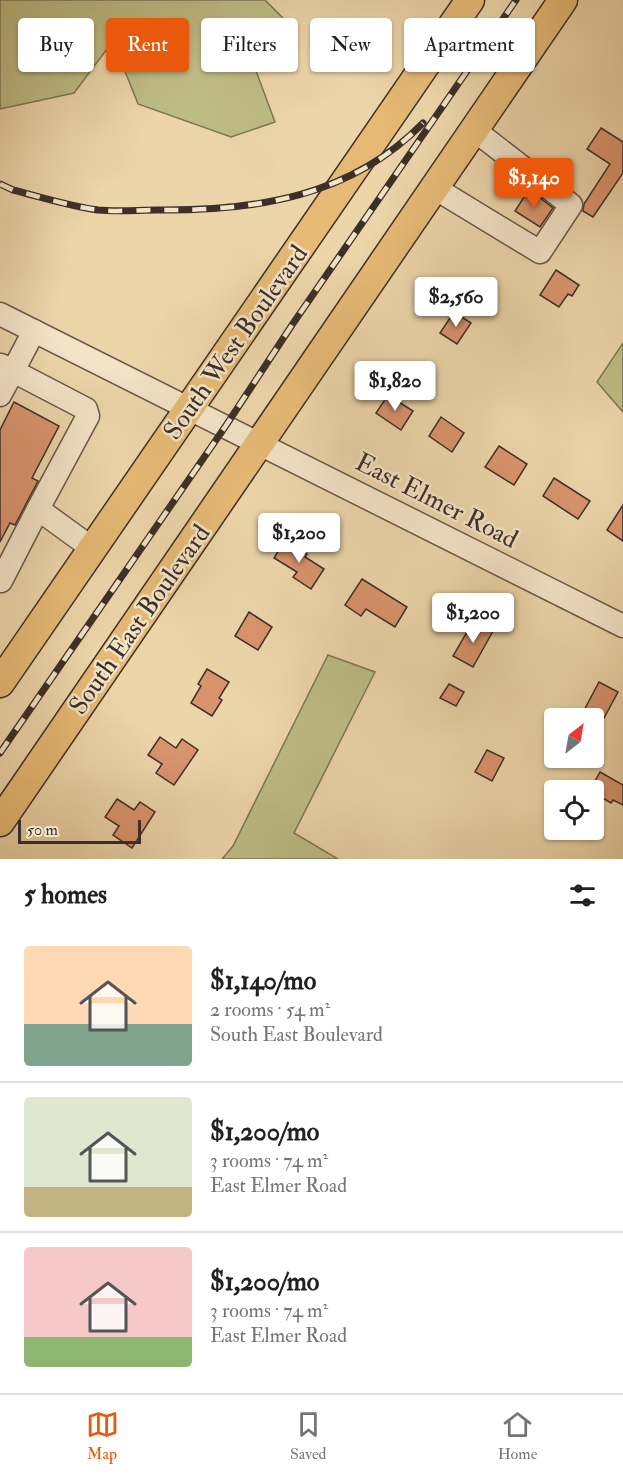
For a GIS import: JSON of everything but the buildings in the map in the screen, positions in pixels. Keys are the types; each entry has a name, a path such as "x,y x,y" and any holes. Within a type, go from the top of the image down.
{"main road":[{"name":"South West Boulevard","path":"0,683 470,0"},
{"name":"South East Boulevard","path":"0,822 563,0"}],"street":[{"path":"433,188 540,252 571,205 473,129"},
{"name":"East Elmer Road","path":"0,314 623,626"},
{"path":"0,395 6,368 33,331"},
{"path":"1,581 88,416 86,409 81,405 6,368"},
{"path":"38,509 93,549"}],"shaded area":[{"path":"0,0 265,0 283,18 201,18 201,72 256,72 275,122 231,137 138,104 125,72 189,72 189,18 106,18 106,50 94,66 94,18 18,18 18,72 90,72 74,93 0,109"},
{"path":"623,343 623,412 597,382"},
{"path":"328,655 375,672 294,833 338,859 222,859 233,846"}],"railway":[{"path":"0,753 516,0"},
{"path":"0,184 13,190 55,201 105,211 194,210 265,202 300,195 365,168 395,148 423,123"}]}
